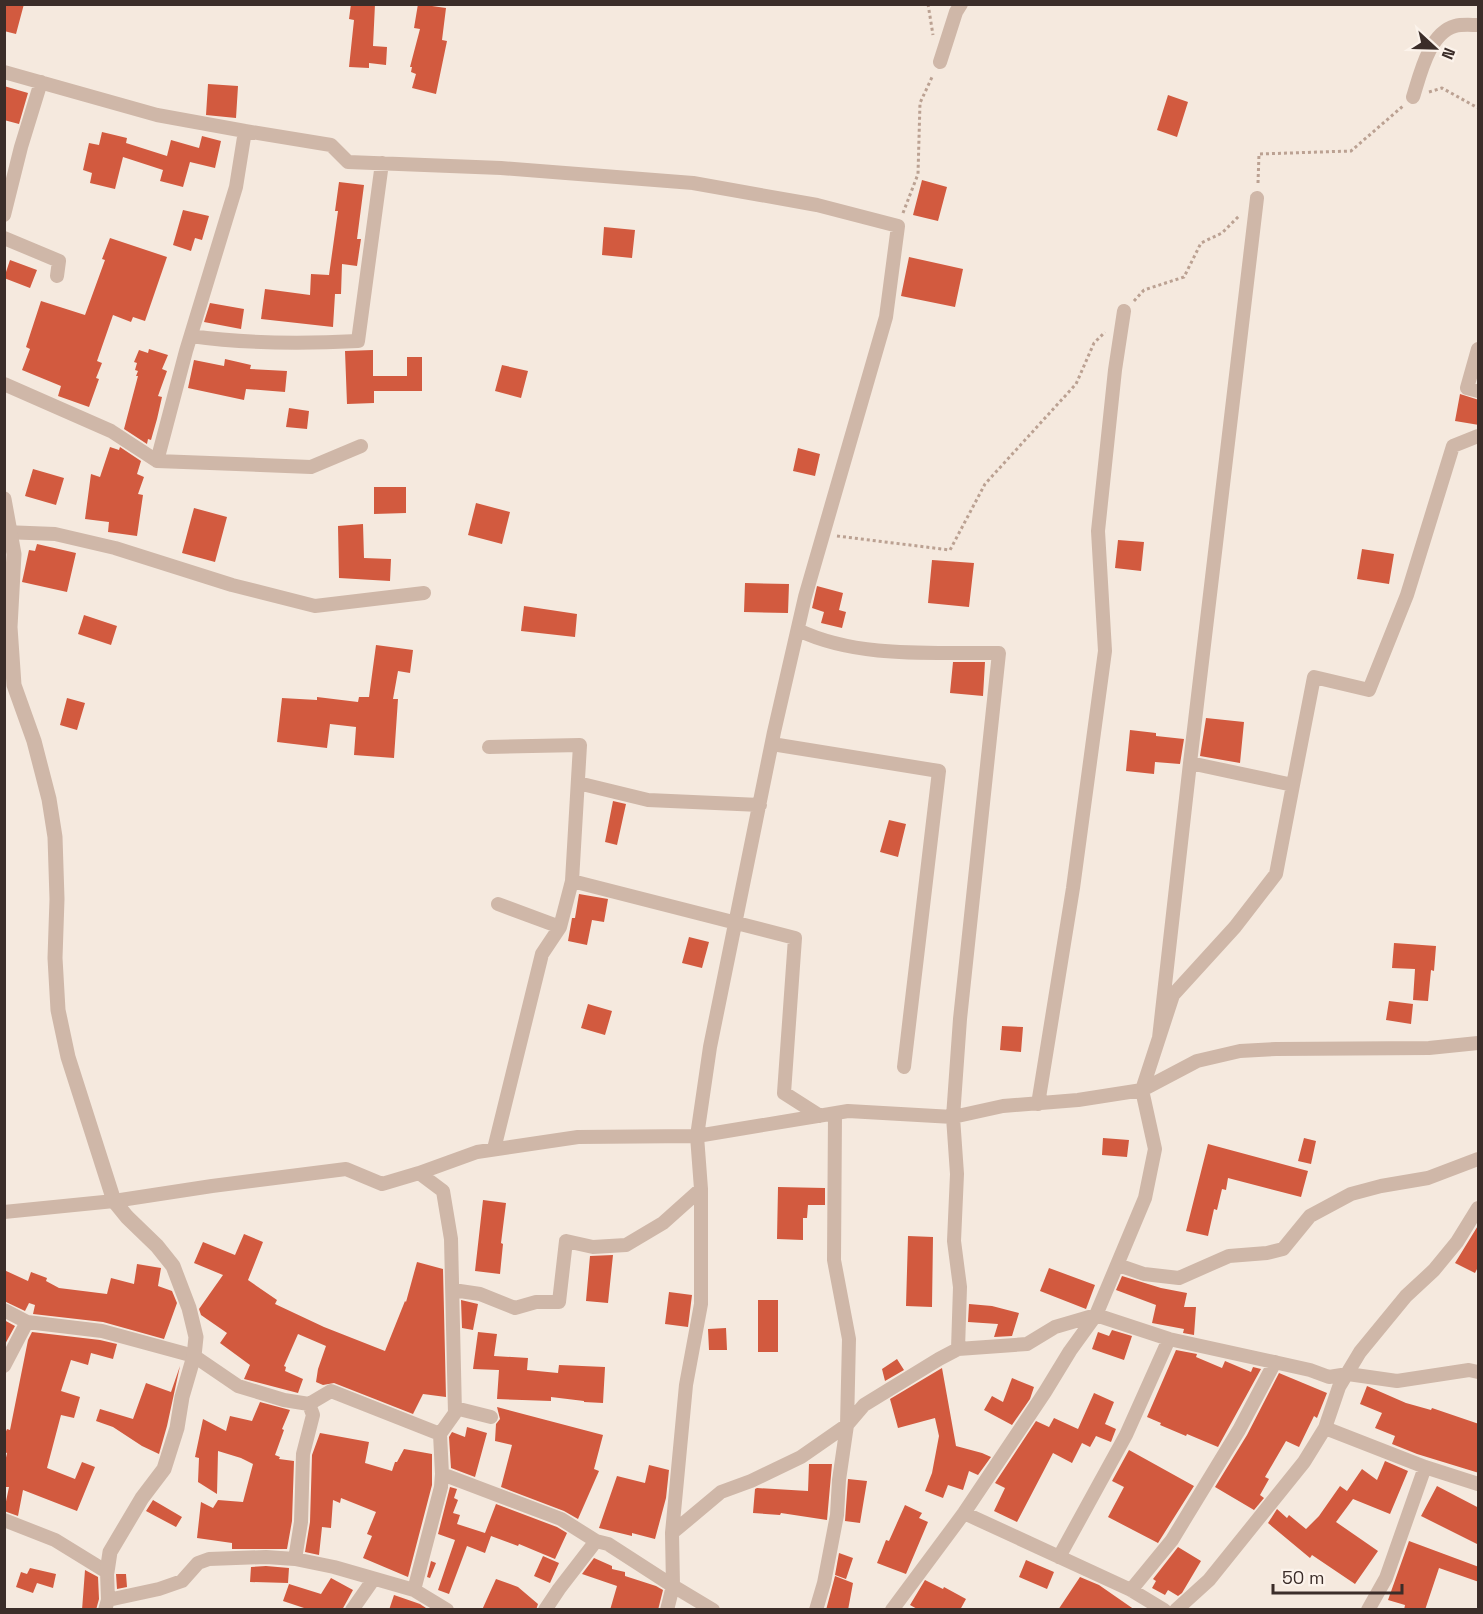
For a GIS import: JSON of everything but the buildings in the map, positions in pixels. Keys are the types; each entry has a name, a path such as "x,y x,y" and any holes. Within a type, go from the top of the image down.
{"street":[{"path":"940,62 956,12 961,4"},
{"path":"1413,97 1427,56 1440,34 1455,26 1479,25"},
{"path":"4,72 157,115 331,145 348,162 501,168 693,183 817,205 898,226 886,317 798,630 772,744 710,1047 697,1136 701,1189 701,1304 686,1385 672,1533 673,1586 667,1610"},
{"path":"4,215 21,147 41,82"},
{"path":"157,461 191,336 236,187 244,131"},
{"path":"191,336 291,345 358,341 382,163"},
{"path":"1159,1038 1257,198"},
{"path":"4,238 59,261 57,276"},
{"path":"1038,1104 1073,888 1105,651 1098,531 1115,370 1124,311"},
{"path":"1479,349 1467,388 1479,392"},
{"path":"4,384 111,432 157,461 310,467 362,446"},
{"path":"892,1610 964,1513 1096,1315 1145,1198 1155,1149 1142,1090 1173,995 1235,927 1276,874 1314,677 1369,690 1407,595 1453,446 1479,436"},
{"path":"4,499 8,532 14,554 8,655 14,685 34,741 49,799 54,837 58,1010 68,1057 114,1200 126,1217 157,1246 173,1266 189,1308 196,1337 194,1356 182,1397 177,1428 164,1469 142,1498 110,1552 106,1605 182,1581 198,1563 209,1559 266,1557 295,1559 334,1567 414,1590 447,1610"},
{"path":"8,532 55,534 115,548 232,585 315,606 424,593"},
{"path":"798,630 817,639 871,650 999,653 960,1020 953,1118 957,1174 954,1241 960,1287 958,1349"},
{"path":"772,744 939,771 904,1067"},
{"path":"489,747 580,745 572,881 560,927 542,954 494,1149"},
{"path":"1190,763 1293,785"},
{"path":"578,783 648,800 760,805"},
{"path":"572,881 795,938 784,1093 820,1116"},
{"path":"498,904 560,927"},
{"path":"4,1212 114,1200 346,1169 382,1184 477,1152 578,1137 697,1136 848,1111 953,1118 1003,1106 1078,1100 1142,1090 1197,1061 1240,1052 1276,1049 1429,1048 1479,1043"},
{"path":"816,1610 824,1583 837,1515 839,1480 847,1425 849,1339 834,1260 835,1114"},
{"path":"1118,1265 1144,1274 1179,1278 1229,1256 1267,1253 1283,1248 1310,1216 1351,1194 1428,1178 1479,1159"},
{"path":"414,1590 441,1487 440,1434 455,1413 451,1239 443,1191 419,1173"},
{"path":"453,1290 480,1294 515,1308 536,1302 559,1302 566,1241 592,1247 626,1245 663,1223 701,1189"},
{"path":"1176,1610 1209,1580 1304,1462 1325,1428 1339,1387 1360,1352 1406,1296 1434,1270 1457,1242 1479,1208"},
{"path":"4,1310 27,1322 102,1331 194,1356 238,1386 284,1400 309,1404 331,1391 440,1434"},
{"path":"672,1533 721,1492 751,1481 801,1456 847,1425 864,1405 958,1349 1027,1344 1055,1327 1096,1315 1169,1340 1310,1370 1329,1377 1348,1374 1398,1381 1469,1370 1479,1372"},
{"path":"4,1366 27,1322"},
{"path":"1059,1557 1126,1435 1169,1340"},
{"path":"1131,1590 1172,1540 1239,1430 1275,1362"},
{"path":"295,1559 301,1522 303,1454 313,1415 309,1404"},
{"path":"455,1408 491,1418"},
{"path":"1325,1428 1425,1467 1479,1484"},
{"path":"1368,1610 1386,1578 1425,1467"},
{"path":"442,1474 561,1519 596,1540 608,1544 713,1610"},
{"path":"964,1513 1131,1590 1164,1610"},
{"path":"4,1520 55,1540 107,1572"},
{"path":"545,1610 558,1588 596,1540"},
{"path":"352,1610 373,1580"}],"path":[{"path":"898,226 918,174 920,103 940,62 930,27 928,4"},
{"path":"824,535 950,550 985,484 1076,384 1094,343 1144,290 1184,277 1201,243 1222,233 1257,198 1259,154 1351,151 1413,97 1442,88 1479,108"}]}
